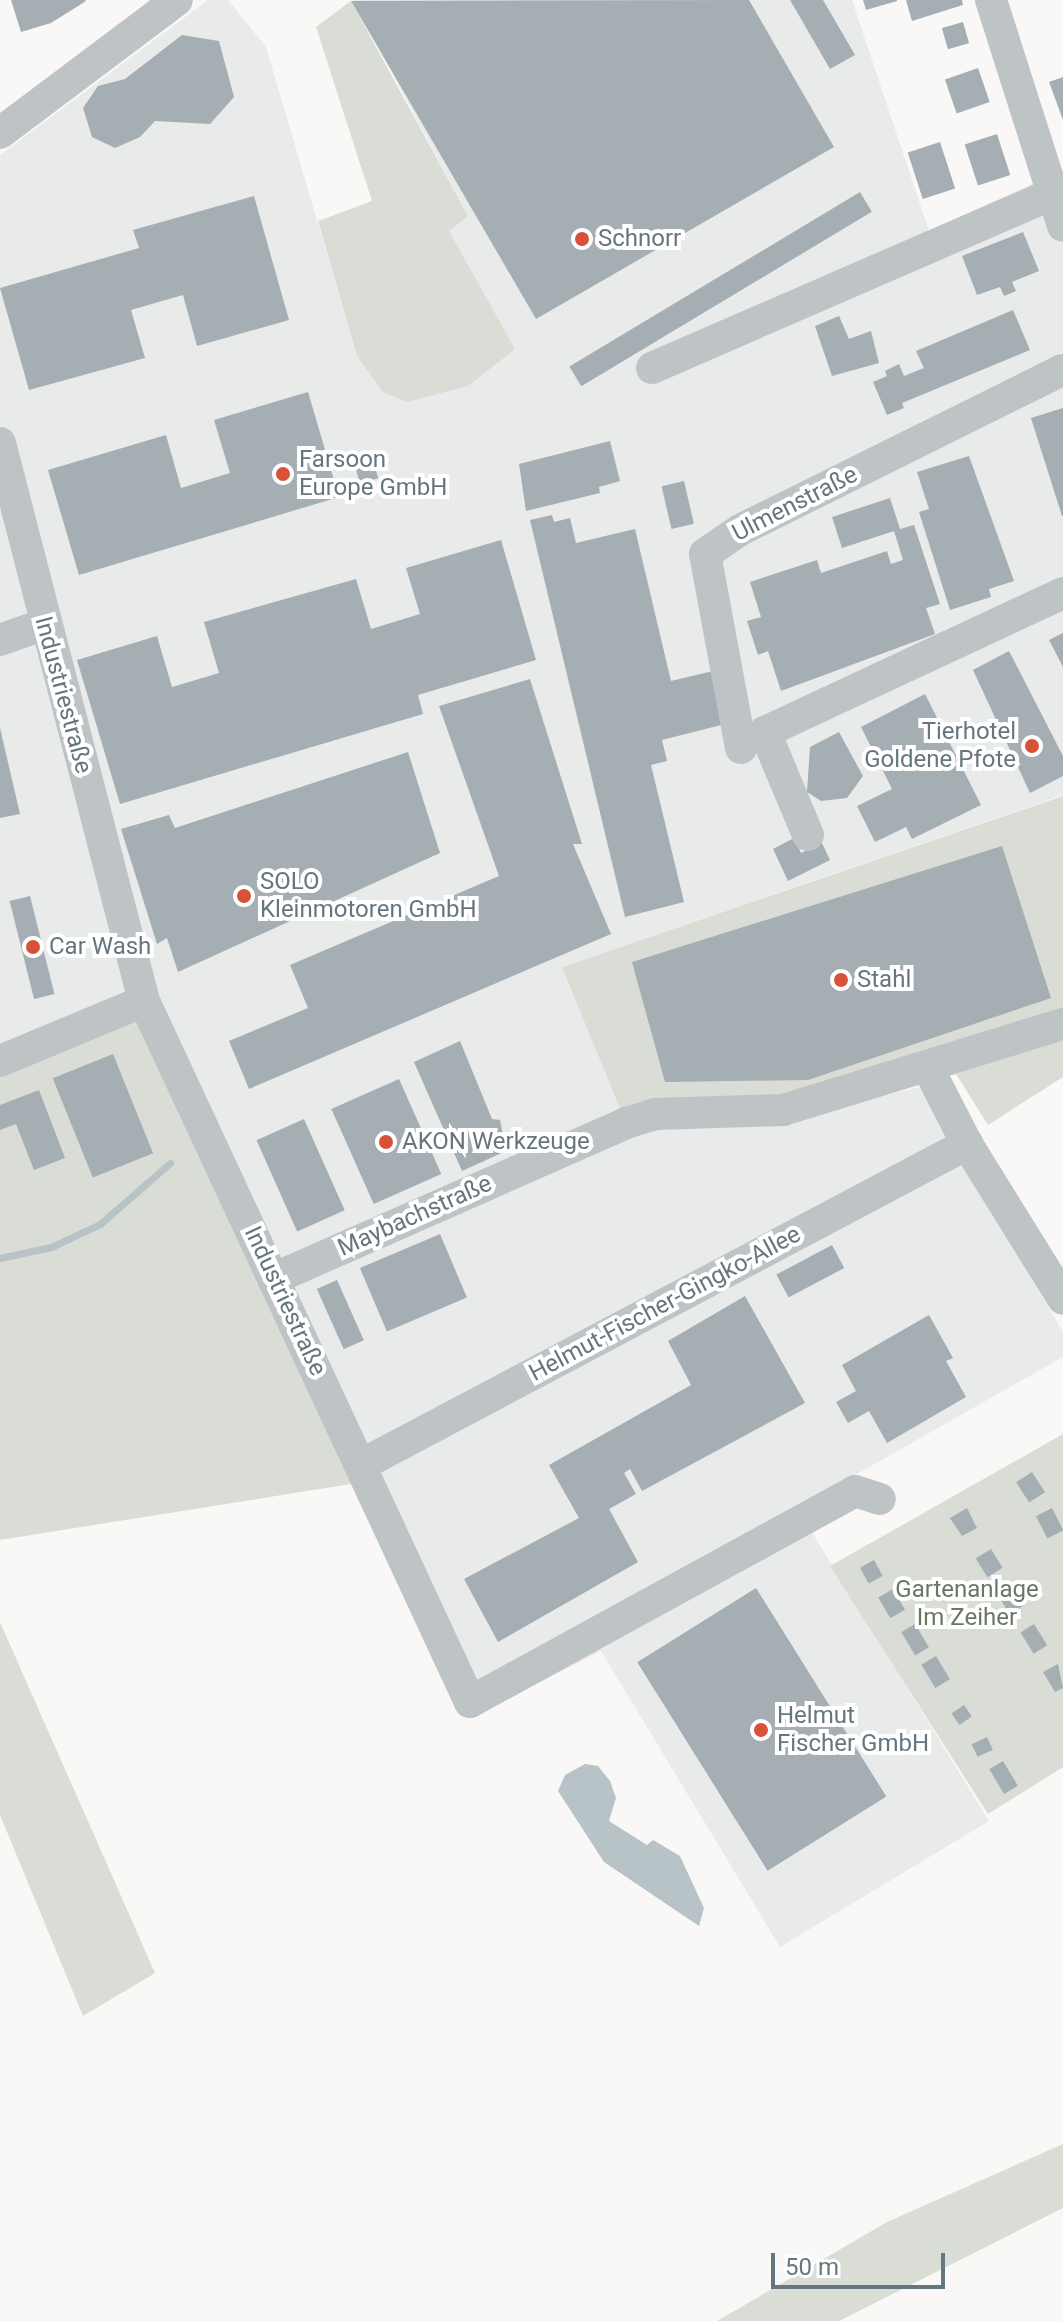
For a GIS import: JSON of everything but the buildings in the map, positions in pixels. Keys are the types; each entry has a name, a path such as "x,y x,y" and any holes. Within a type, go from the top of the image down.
{"street":[{"path":"0,133 177,0"},
{"path":"991,0 1057,192 1063,226"},
{"path":"652,368 934,241 1057,192"},
{"name":"Ulmenstraße","path":"741,748 705,554 740,530 1063,370"},
{"name":"Industriestraße","path":"0,443 144,1001 363,1464 470,1702 855,1491 880,1499"},
{"path":"808,835 765,732 1063,593"},
{"path":"0,640 45,624"},
{"path":"0,1061 144,1001"},
{"name":"Maybachstraße","path":"273,1279 626,1123 655,1114 783,1110 928,1068 1063,1024"},
{"path":"928,1068 967,1144 1063,1299"},
{"name":"Helmut-Fischer-Gingko-Allee","path":"363,1464 967,1144"}],"shaded area":[{"path":"208,0 228,0 266,47 357,356 514,349 448,230 468,216 353,0 852,0 929,231 1063,170 1063,795 562,967 780,1121 919,1087 1063,1332 1063,1357 797,1508 989,1821 780,1947 601,1651 470,1718 351,1484 0,1053 0,155"},
{"path":"585,1764 598,1766 610,1781 616,1798 609,1821 647,1845 653,1840 680,1856 704,1908 699,1926 604,1862 558,1791 565,1775"}],"green space":[{"path":"351,1 468,216 449,231 515,349 468,386 407,402 383,392 357,356 318,221 372,201 316,27"},
{"path":"1063,796 1063,1077 988,1125 956,1074 780,1121 626,1123 562,967"},
{"path":"134,999 351,1484 0,1540 0,1053"},
{"name":"Gartenanlage Im Zeiher","path":"1063,1434 1063,1767 988,1814 830,1566"},
{"path":"0,1622 155,1973 83,2016 0,1815"},
{"path":"1063,2144 1063,2208 839,2321 717,2321 887,2222"}],"waterway":[{"path":"0,1258 51,1247 100,1224 170,1163"}],"place":[{"name":"Schnorr","path":"582,239"},
{"name":"Farsoon Europe GmbH","path":"283,474"},
{"name":"Tierhotel Goldene Pfote","path":"1032,746"},
{"name":"SOLO Kleinmotoren GmbH","path":"244,896"},
{"name":"Car Wash","path":"33,947"},
{"name":"Stahl","path":"841,980"},
{"name":"AKON Werkzeuge","path":"386,1142"},
{"name":"Helmut Fischer GmbH","path":"761,1730"}]}
